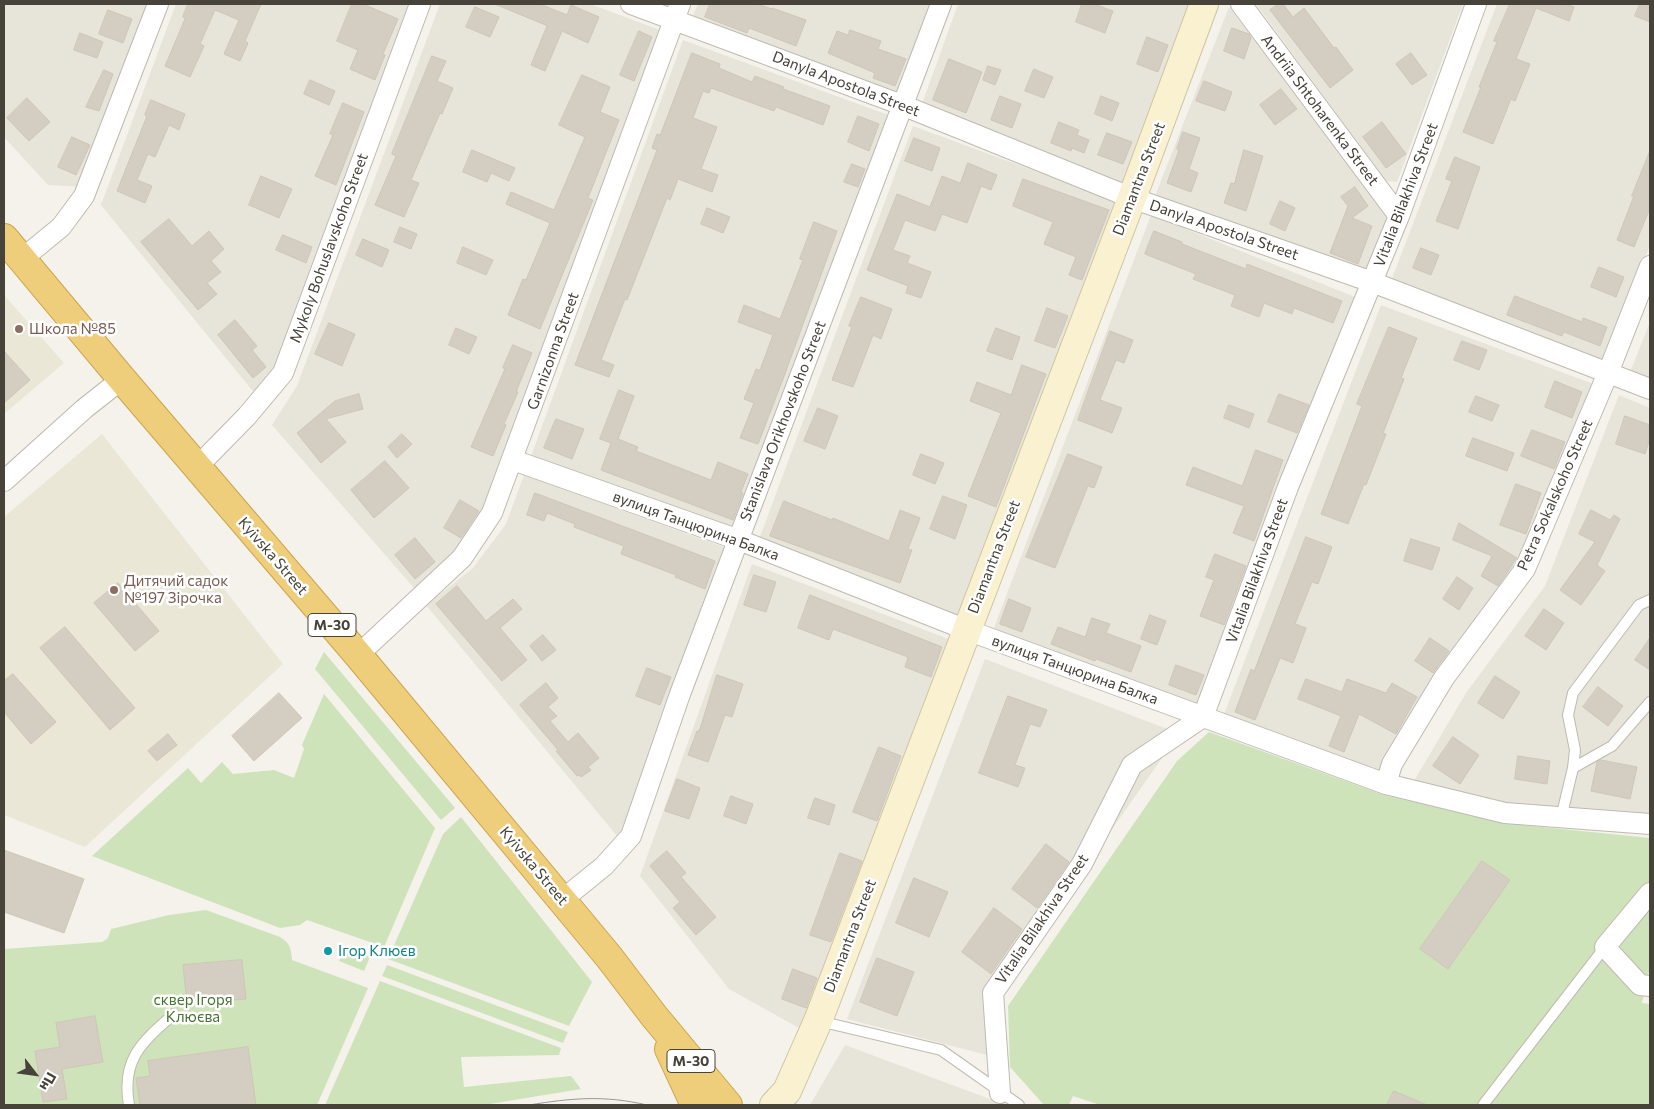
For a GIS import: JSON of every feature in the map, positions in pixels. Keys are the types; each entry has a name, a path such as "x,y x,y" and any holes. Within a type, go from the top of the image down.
{"highway":[{"name":"Kyivska Street","path":"4,238 358,655 609,957 654,1016 728,1105"},
{"name":"Kyivska Street","path":"654,1016 695,1105"}],"street":[{"path":"22,259 61,227 84,196 158,4"},
{"name":"Mykoly Bohuslavskoho Street","path":"197,467 247,416 283,373 420,4"},
{"name":"Danyla Apostola Street","path":"631,4 677,12 1132,198 1372,282 1650,389"},
{"name":"Stanislava Orikhovskoho Street","path":"562,900 604,866 631,836 680,694 941,4"},
{"name":"Diamantna Street","path":"774,1105 787,1091 818,1021 1132,198 1204,4"},
{"name":"Andriia Shtoharenka Street","path":"1241,4 1400,216"},
{"name":"Vitalia Bilakhiva Street","path":"1000,1092 993,993 1082,864 1132,765 1203,717 1288,487 1400,216 1476,4"},
{"name":"Garnizonna Street","path":"358,655 462,558 492,513 677,12"},
{"name":"Petra Sokalskoho Street","path":"1386,784 1392,764 1444,678 1525,569 1608,373 1650,266"},
{"path":"4,480 84,409 122,379"},
{"name":"вулиця Танцюрина Балка","path":"513,460 739,540 967,630 1386,784 1505,813 1650,824"},
{"path":"1650,894 1605,947 1640,985 1650,986"}],"lane":[{"path":"1561,818 1573,768 1575,750 1568,715 1573,693 1639,606 1650,600"},
{"path":"1573,768 1612,746 1650,702"},
{"path":"1483,1105 1605,947"},
{"path":"129,1105 127,1096 130,1063 146,1039 174,1014"},
{"path":"818,1021 941,1050 1019,1105"}],"shaded area":[{"path":"4,4 151,4 83,187 48,185 4,137"},
{"path":"176,4 409,4 273,373 256,395 101,205"},
{"path":"440,4 590,4 665,32 487,513 458,556 414,588 272,425 297,386"},
{"path":"698,4 934,4 899,97 691,21"},
{"path":"958,4 1194,4 1127,187 922,104"},
{"path":"1256,4 1463,4 1397,182 1386,181"},
{"path":"1497,4 1650,4 1650,245 1603,368 1388,289"},
{"path":"1229,7 1390,218 1367,277 1155,196"},
{"path":"683,40 891,116 738,535 530,459"},
{"path":"913,126 1122,203 967,619 758,542"},
{"path":"1151,215 1355,297 1200,710 992,633"},
{"name":"Школа №85","path":"4,295 64,363 4,414"},
{"path":"1381,305 1596,385 1522,571 1381,775 1223,717"},
{"path":"1650,322 1650,389 1627,380"},
{"path":"1619,395 1650,408 1650,816 1507,806 1414,781 1466,693 1545,586"},
{"name":"Дитячий садок №197 Зірочка","path":"102,434 283,664 85,847 4,815 4,517"},
{"path":"524,475 729,549 622,842 426,605 473,568 506,524"},
{"path":"752,564 959,643 808,1033 729,989 640,876"},
{"path":"985,659 1175,732 1165,754 994,996 987,1055 847,1019"},
{"path":"845,1045 995,1101 1000,1105 810,1105"}],"green space":[{"path":"324,652 455,808 441,820 315,669"},
{"path":"324,694 435,828 384,947 307,920 300,925 280,928 92,856 188,768 201,783 222,762 233,774 274,770 294,778 304,749 302,745"},
{"path":"1209,732 1384,795 1503,823 1650,838 1650,967 1642,1003 1650,1004 1650,1105 1100,1105 1073,1096 1069,1105 1044,1105 1010,1067 1008,1006 1177,761"},
{"path":"461,817 592,982 569,1026 388,959 443,834"},
{"name":"сквер Ігоря Клюєва","path":"206,910 280,937 289,946 292,960 368,988 317,1105 4,1105 4,949 102,942 108,938 111,929 169,915"},
{"path":"344,947 370,957 364,971 339,961"},
{"path":"387,965 568,1032 563,1043 382,976"},
{"path":"380,981 561,1048 559,1055 461,1057 464,1087 571,1076 581,1089 484,1105 325,1105"}],"building":[{"path":"188,4 261,4 245,41 248,43 240,61 224,54 239,20 215,10 200,44 204,46 190,77 165,66 185,19 183,17"},
{"path":"352,4 363,4 398,19 383,54 385,55 375,80 350,69 358,50 337,41"},
{"path":"495,4 540,4 567,15 571,5 599,17 588,43 562,31 545,71 531,65 547,26"},
{"path":"710,4 757,4 806,20 796,46 749,28 747,33 705,17"},
{"path":"1082,4 1094,4 1113,11 1105,33 1076,22"},
{"path":"1279,4 1283,4 1293,17 1304,8 1353,70 1330,88 1270,10"},
{"path":"1510,4 1565,4 1574,7 1569,21 1536,8 1516,59 1530,64 1515,101 1511,99 1493,144 1463,132 1497,42 1494,41"},
{"path":"1640,4 1650,4 1650,22 1635,16"},
{"path":"475,7 499,17 490,37 466,27"},
{"path":"108,10 132,19 123,43 99,34"},
{"path":"1232,28 1249,34 1251,38 1244,59 1224,51"},
{"path":"850,30 881,41 878,49 906,59 895,86 873,78 875,73 828,53 837,31 848,35"},
{"path":"639,31 652,37 634,81 620,75"},
{"path":"80,33 103,42 97,58 74,50"},
{"path":"1147,37 1168,45 1158,72 1137,64"},
{"path":"692,53 720,64 719,68 752,82 755,76 784,87 783,89 830,106 823,125 776,107 774,111 711,88 709,93 703,91 693,118 717,127 701,169 718,175 712,192 678,179 670,200 667,198 601,360 614,365 609,377 575,365 657,150 652,148 657,134 660,135"},
{"path":"1411,53 1427,75 1412,85 1396,64"},
{"path":"432,56 446,61 437,81 453,88 411,180 419,183 404,217 375,205 396,156 392,154"},
{"path":"949,59 982,72 966,113 933,100"},
{"path":"988,66 1001,70 995,85 983,80"},
{"path":"1034,69 1053,77 1044,98 1025,91"},
{"path":"104,70 113,74 99,111 86,107"},
{"path":"582,75 610,87 600,112 619,120 588,198 593,200 540,329 508,315 523,279 526,280 550,223 506,204 511,192 554,210 585,137 559,125"},
{"path":"310,80 335,91 329,105 304,94"},
{"path":"1204,81 1232,92 1225,111 1196,101"},
{"path":"1281,89 1297,109 1275,125 1260,105"},
{"path":"1000,96 1021,104 1012,128 991,120"},
{"path":"1101,96 1119,103 1112,121 1095,114"},
{"path":"27,98 50,122 29,141 7,118"},
{"path":"151,100 185,114 179,130 169,125 155,157 148,154 137,180 152,186 145,203 117,191 147,116 145,115"},
{"path":"343,103 364,112 336,185 315,176 333,135 330,134"},
{"path":"858,116 879,124 869,151 848,142"},
{"path":"1059,122 1079,130 1077,135 1089,140 1084,153 1072,148 1071,151 1051,143"},
{"path":"1382,122 1406,154 1386,168 1363,137"},
{"path":"1183,132 1200,138 1189,169 1198,173 1191,192 1167,183 1179,150 1177,149"},
{"path":"1107,133 1132,142 1123,164 1098,155"},
{"path":"72,137 90,145 76,175 58,167"},
{"path":"914,138 940,148 932,171 905,161"},
{"path":"472,150 515,168 509,181 491,173 487,182 463,172"},
{"path":"1244,150 1263,156 1246,211 1224,203 1231,183 1234,184"},
{"path":"1650,151 1650,208 1634,247 1617,240"},
{"path":"1455,157 1480,167 1458,229 1436,221 1452,181 1446,179"},
{"path":"968,163 997,175 991,190 981,186 967,223 942,214 935,231 905,220 893,250 910,256 907,263 931,272 921,298 906,293 908,286 867,270 897,194 930,207 942,176 960,183"},
{"path":"852,164 865,169 858,187 844,182"},
{"path":"261,176 292,189 279,218 249,205"},
{"path":"1023,179 1109,210 1082,280 1069,275 1076,257 1044,244 1053,222 1013,206"},
{"path":"1355,187 1368,206 1352,218 1372,226 1358,264 1330,253 1348,206 1341,197"},
{"path":"1280,201 1295,208 1285,231 1270,224"},
{"path":"707,208 730,217 723,233 701,224"},
{"path":"169,219 192,246 209,231 224,249 211,261 221,272 207,283 217,294 198,310 141,242"},
{"path":"814,222 837,231 758,444 740,438 754,403 744,399 756,369 760,370 773,335 738,322 744,305 780,319 803,260 800,259"},
{"path":"400,227 417,234 411,249 394,242"},
{"path":"1154,231 1246,269 1247,264 1342,301 1333,323 1294,308 1292,314 1264,303 1259,317 1231,306 1235,295 1193,279 1196,274 1145,254"},
{"path":"283,235 312,247 306,263 276,250"},
{"path":"363,239 389,250 382,267 356,255"},
{"path":"463,247 493,260 486,275 457,263"},
{"path":"1421,248 1439,255 1431,275 1413,268"},
{"path":"1599,267 1624,277 1616,297 1591,287"},
{"path":"1515,296 1582,322 1583,318 1607,327 1600,346 1564,332 1562,336 1507,315"},
{"path":"861,297 892,309 881,339 873,335 853,387 832,380 852,327 849,326"},
{"path":"1047,308 1068,316 1055,348 1035,341"},
{"path":"235,320 257,346 252,350 266,367 253,378 218,335"},
{"path":"329,323 355,334 342,366 315,354"},
{"path":"1389,327 1417,338 1401,378 1404,379 1383,433 1386,434 1348,524 1321,514 1362,406 1357,404"},
{"path":"456,328 477,337 469,354 449,345"},
{"path":"996,328 1020,337 1012,360 987,351"},
{"path":"1110,331 1133,340 1124,363 1116,360 1100,400 1122,408 1112,433 1078,420"},
{"path":"1462,341 1487,350 1479,370 1454,360"},
{"path":"513,345 532,353 493,456 471,447 505,369 503,368"},
{"path":"4,351 30,380 4,403"},
{"path":"1022,365 1046,374 996,507 968,496 1001,413 970,401 977,382 1011,395"},
{"path":"1555,381 1582,392 1572,418 1545,407"},
{"path":"619,390 634,396 618,439 638,447 636,451 711,480 718,462 748,474 733,520 601,470 611,443 600,439"},
{"path":"359,394 363,409 326,419 346,442 321,463 297,433 335,401"},
{"path":"1279,394 1309,405 1297,433 1268,422"},
{"path":"1476,396 1499,405 1492,421 1469,412"},
{"path":"1229,405 1254,414 1249,428 1224,418"},
{"path":"818,408 838,416 825,449 804,441"},
{"path":"1625,416 1650,425 1650,438 1645,454 1616,444"},
{"path":"556,419 584,429 572,459 544,448"},
{"path":"1532,430 1565,442 1554,469 1521,456"},
{"path":"402,434 412,444 397,458 388,447"},
{"path":"1473,438 1514,453 1507,471 1466,456"},
{"path":"1256,450 1283,460 1254,541 1233,533 1244,506 1186,485 1193,467 1242,486"},
{"path":"921,454 944,463 935,484 913,475"},
{"path":"1068,454 1102,467 1094,488 1088,486 1055,568 1026,557"},
{"path":"385,461 409,488 374,518 351,490"},
{"path":"1516,484 1541,493 1526,534 1500,525"},
{"path":"535,493 715,561 705,589 675,577 676,575 621,554 624,546 574,527 575,524 547,513 544,521 527,515"},
{"path":"943,496 967,505 955,539 930,529"},
{"path":"460,500 479,511 461,538 444,528"},
{"path":"784,501 832,520 833,518 889,541 900,510 920,518 908,549 912,550 900,583 770,536"},
{"path":"1591,510 1610,520 1614,515 1620,519 1597,565 1605,571 1581,605 1560,590 1595,542 1579,534"},
{"path":"1459,523 1517,558 1498,586 1481,576 1492,556 1453,540"},
{"path":"1306,537 1332,547 1318,584 1312,582 1295,624 1306,628 1293,663 1280,658 1255,720 1235,712 1251,669 1254,671"},
{"path":"415,538 435,562 415,579 395,555"},
{"path":"1411,539 1440,548 1432,570 1404,561"},
{"path":"1215,554 1246,566 1224,625 1200,616 1214,580 1206,577"},
{"path":"754,575 776,582 766,612 744,605"},
{"path":"1457,577 1473,588 1459,610 1443,599"},
{"path":"118,583 159,631 135,651 94,603"},
{"path":"457,586 486,621 513,599 522,609 500,628 527,660 502,681 436,604"},
{"path":"810,595 942,647 931,677 905,667 908,657 833,629 829,640 798,628"},
{"path":"1009,599 1031,608 1022,632 1000,624"},
{"path":"1544,609 1564,623 1546,650 1525,636"},
{"path":"1150,615 1166,621 1157,645 1141,639"},
{"path":"1092,618 1110,624 1106,633 1141,646 1131,672 1096,659 1095,661 1051,644 1058,627 1085,637"},
{"path":"65,627 135,708 110,730 40,648"},
{"path":"543,635 556,650 542,661 530,646"},
{"path":"1430,638 1449,651 1433,673 1415,661"},
{"path":"1650,638 1650,670 1635,660"},
{"path":"1176,665 1204,675 1196,695 1169,685"},
{"path":"647,668 671,677 660,705 636,696"},
{"path":"13,674 56,722 31,744 4,712 4,681"},
{"path":"717,675 743,684 732,717 725,715 708,762 688,755 697,731 699,731"},
{"path":"1495,676 1520,692 1503,719 1478,703"},
{"path":"1306,679 1342,692 1347,679 1386,693 1392,683 1417,697 1396,734 1359,714 1344,752 1329,746 1341,716 1298,699"},
{"path":"546,683 558,698 548,707 557,716 550,721 568,742 578,733 599,758 588,767 591,770 581,777 577,776 520,705"},
{"path":"1598,687 1623,706 1608,726 1583,707"},
{"path":"279,693 302,718 254,761 232,736"},
{"path":"1008,696 1047,710 1040,727 1030,724 1015,765 1025,768 1018,787 979,773"},
{"path":"168,734 177,745 157,761 148,751"},
{"path":"1453,737 1479,755 1460,784 1433,766"},
{"path":"879,747 901,756 877,821 853,812"},
{"path":"1518,756 1550,761 1547,784 1515,779"},
{"path":"1601,760 1637,767 1630,799 1591,791 1597,762"},
{"path":"677,779 700,788 689,819 665,811"},
{"path":"731,796 753,804 746,824 724,816"},
{"path":"815,798 835,805 829,825 808,818"},
{"path":"1046,844 1069,862 1037,908 1012,889"},
{"path":"4,850 84,879 64,933 4,912"},
{"path":"667,851 686,873 681,877 716,917 696,935 673,908 680,902 650,866"},
{"path":"840,853 862,861 831,942 810,935"},
{"path":"1482,861 1510,880 1448,969 1420,949"},
{"path":"914,878 948,892 929,937 896,923"},
{"path":"994,908 1022,929 991,974 962,952"},
{"path":"877,958 914,972 897,1016 860,1002"},
{"path":"242,960 246,999 187,1004 183,965"},
{"path":"793,969 817,978 806,1008 782,999"},
{"path":"95,1016 103,1062 62,1069 67,1099 43,1102 35,1051 60,1047 56,1023"},
{"path":"248,1047 256,1105 140,1105 136,1078 150,1076 148,1061"},
{"path":"1394,1091 1427,1105 1387,1105"}],"tram line":[{"path":"529,1105 588,1099 616,1100 647,1105"}],"place":[{"name":"Школа №85","path":"19,329"},
{"name":"Дитячий садок №197 Зірочка","path":"114,590"},
{"name":"Ігор Клюєв","path":"328,951"}]}
